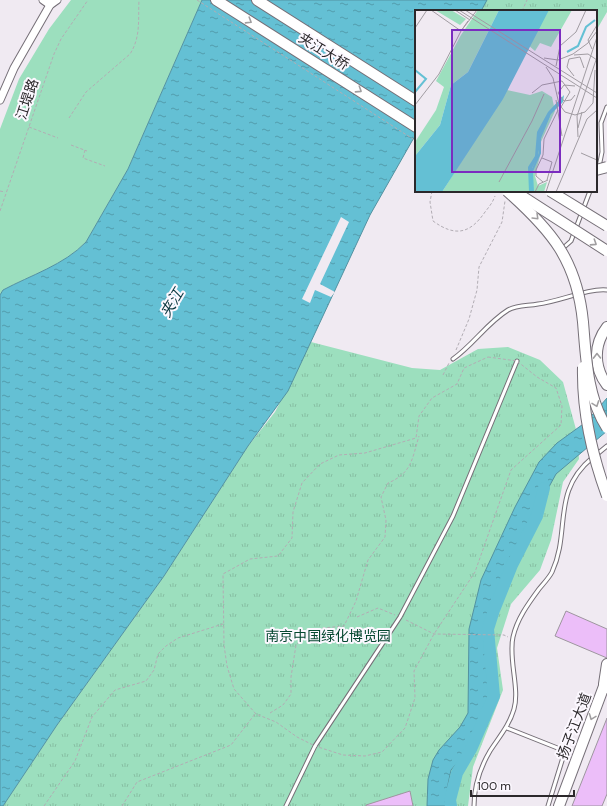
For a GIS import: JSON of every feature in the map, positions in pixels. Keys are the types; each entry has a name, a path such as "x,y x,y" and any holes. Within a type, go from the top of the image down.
{"highway":[{"name":"夹江大桥","path":"216,0 415,126"},
{"name":"夹江大桥","path":"257,0 415,100"},
{"path":"597,170 607,167"},
{"path":"516,192 607,251"},
{"path":"552,192 607,226"},
{"path":"506,194 545,227 558,244 571,272 577,290 582,320 585,409 593,455 607,496"},
{"path":"607,327 601,336 596,357 600,375 607,385"},
{"path":"584,349 594,399 607,428"},
{"path":"603,688 607,664"},
{"name":"扬子江大道","path":"559,806 607,678"}],"street":[{"path":"43,0 51,2 57,0"},
{"path":"0,100 14,68 51,2"}],"lane":[{"path":"597,173 602,152 601,123 607,107"},
{"path":"562,249 571,241 590,192"},
{"path":"453,358 466,350 485,329 508,310 519,306 538,304 607,290"},
{"path":"286,806 315,746 400,617 453,516 518,361"},
{"path":"474,806 474,792 481,771 490,751 507,728 514,708 512,638 518,620 552,572 562,536 566,495 572,479 587,462 607,446"},
{"path":"507,728 565,751 548,806"}],"path":[{"name":"江堤路","path":"0,211 54,54 61,39 88,0"},
{"path":"69,118 86,92 130,54 139,31 139,0"},
{"path":"197,0 415,140"},
{"path":"522,10 527,0"},
{"path":"29,127 58,138"},
{"path":"71,145 87,151"},
{"path":"85,150 83,158 105,166"},
{"path":"0,191 6,193"},
{"path":"432,192 430,202 433,221 443,228 454,232 469,229 479,221 496,196"},
{"path":"455,351 469,319 477,290 479,267 502,222 506,194"},
{"path":"488,357 518,361 537,377 556,388 562,406 561,426 511,470 475,572 434,634 414,671 415,698 405,728 382,752 365,756 343,755 315,746 297,737 276,722 256,714 234,689 227,666 223,624 223,574 250,559 278,556 292,538 293,512 302,483 320,464 340,455 365,453 416,438 419,416 432,398 457,384 464,368 488,357"},
{"path":"443,375 453,358"},
{"path":"270,713 283,705 290,694 290,677 296,645 308,634 323,628 344,626 350,616 368,560 385,537 386,520 381,497 388,483 400,478 408,470 415,454 419,436"},
{"path":"357,617 378,608 434,634 504,635"},
{"path":"44,806 75,761 92,717 115,690 146,681 154,670 158,654 178,638 223,624"},
{"path":"122,806 137,782 230,745 256,714"}],"green space":[{"path":"71,0 202,0 128,169 86,242 68,257 3,290 0,295 0,129 19,79 49,29"},
{"path":"466,0 607,0 607,12 597,29 597,10 461,10"},
{"name":"南京中国绿化博览园","path":"311,342 412,368 440,370 478,349 508,347 540,360 563,382 577,433 579,459 563,482 551,540 540,570 511,604 497,648 503,690 473,767 468,806 3,806 57,725 164,576 248,446 275,412"}],"water":[{"name":"夹江","path":"202,0 487,0 482,10 415,10 415,136 370,215 288,391 248,446 164,576 57,725 3,806 0,806 0,295 3,290 68,257 86,242 128,169"},
{"path":"607,398 607,431 556,474 532,518 499,589 489,632 489,710 486,722 475,742 451,770 446,806 427,806 428,779 433,760 439,750 460,727 468,713 469,629 481,580 515,507 539,462 557,443 586,422"}],"pier":[{"path":"341,217 349,222 320,284 335,292 331,297 315,290 310,303 302,299"}],"building":[{"path":"566,611 607,629 607,658 555,636"},
{"path":"607,718 607,794 602,806 572,806"},
{"path":"410,791 413,806 366,806 366,805"}],"waterway":[{"path":"451,806 450,800 457,773 471,749 494,696 488,629 512,565 537,516 544,488"}]}
